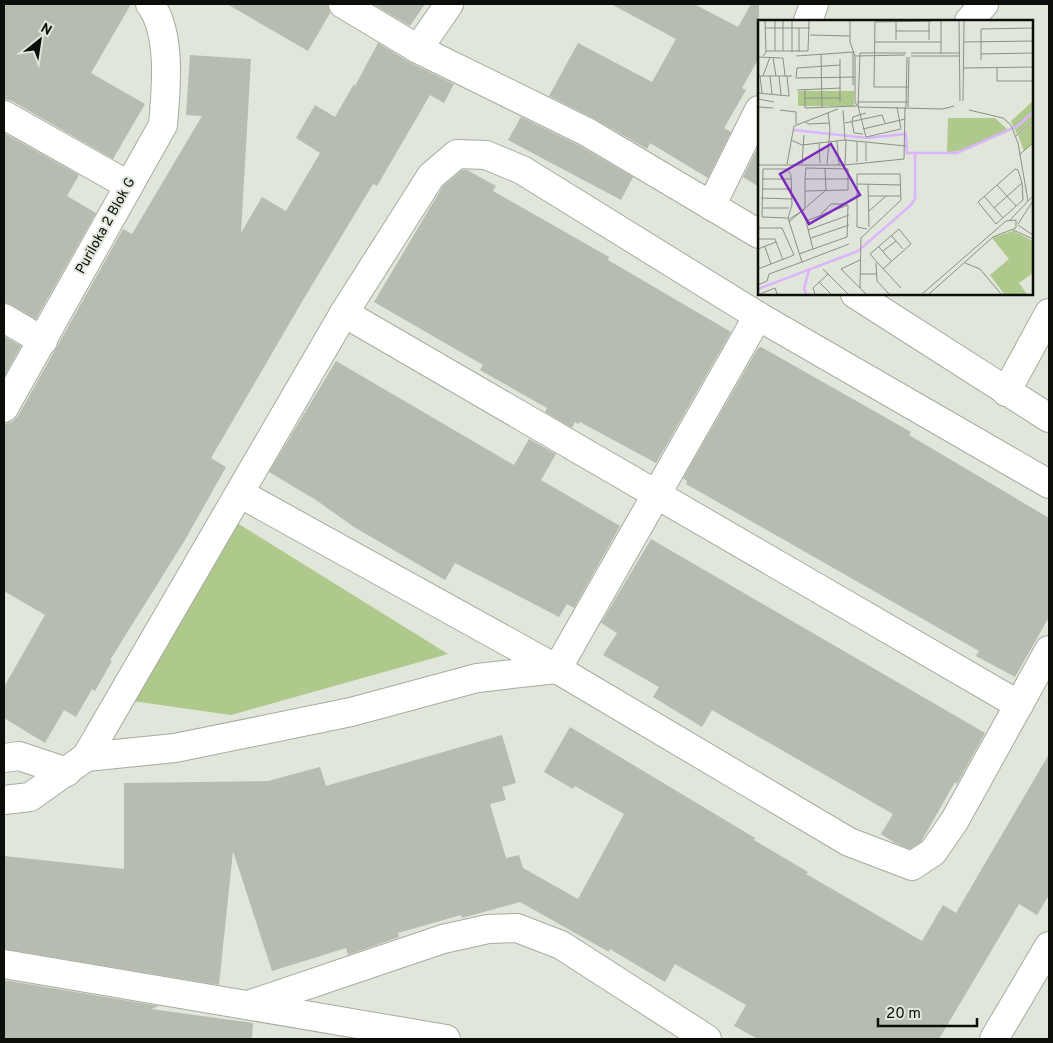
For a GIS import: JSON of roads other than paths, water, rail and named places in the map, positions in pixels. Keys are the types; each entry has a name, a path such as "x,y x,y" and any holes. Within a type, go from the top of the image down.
{"street":[{"name":"Puriloka 2 Blok G","path":"4,408 163,125 166,80 162,33 156,12 150,4"},
{"path":"343,4 418,49 587,132 758,233"},
{"path":"418,49 450,4"},
{"path":"808,20 814,4"},
{"path":"970,20 984,4"},
{"path":"711,206 758,112"},
{"path":"4,115 128,186"},
{"path":"4,800 30,797 76,765 241,494 344,313 431,176 457,154 486,155 522,170 758,316 1049,484"},
{"path":"858,295 1049,418"},
{"path":"344,313 1019,706"},
{"path":"1006,392 1049,313"},
{"path":"557,669 758,316"},
{"path":"4,318 43,341"},
{"path":"241,494 557,669 849,842 912,866 933,852 955,820 1049,650"},
{"path":"4,758 19,756 76,765 175,748 351,712 477,678 557,669"},
{"path":"251,1004 443,939 488,929 517,928 561,945 707,1039"},
{"path":"994,1039 1049,946"},
{"path":"4,964 251,1004 446,1039"}]}
